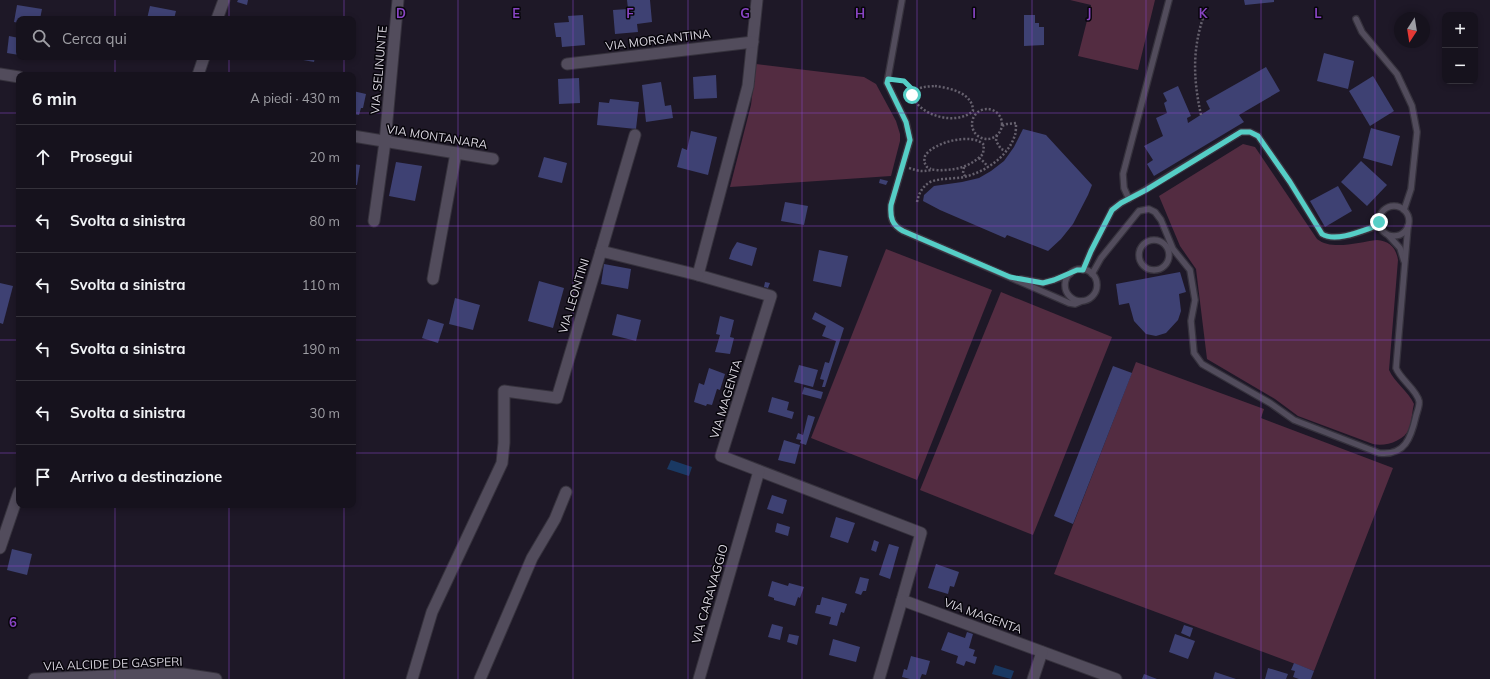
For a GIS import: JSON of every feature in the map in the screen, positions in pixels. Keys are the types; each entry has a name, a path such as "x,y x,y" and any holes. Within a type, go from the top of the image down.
{"street":[{"path":"218,16 224,0"},
{"name":"VIA SELINUNTE","path":"374,221 385,142 398,0"},
{"path":"698,275 748,86 757,0"},
{"name":"VIA MORGANTINA","path":"567,64 753,42"},
{"path":"199,72 203,60"},
{"path":"0,74 16,77"},
{"path":"602,251 635,135"},
{"name":"VIA MONTANARA","path":"356,137 493,159"},
{"path":"433,279 456,153"},
{"name":"VIA LEONTINI","path":"412,678 432,612 502,463 504,443 504,391 557,398 602,251 698,275"},
{"name":"VIA MAGENTA","path":"698,275 772,296 721,456 921,533 902,600 1116,679"},
{"name":"VIA CARAVAGGIO","path":"699,679 759,471"},
{"path":"480,679 532,558 555,519 566,492"},
{"path":"0,548 16,501"},
{"path":"879,679 902,600"},
{"path":"1033,679 1042,652"},
{"name":"VIA ALCIDE DE GASPERI","path":"34,679 183,674 216,679"}],"lane":[{"path":"902,0 887,83 906,122 910,140 891,205 890,213 892,221 897,228 1069,303 1075,304 1091,298 1096,290 1097,281 1092,274 1083,270 1077,270 1043,283 1010,277"},
{"path":"1129,199 1124,188 1123,174 1169,0"},
{"path":"1356,19 1362,32 1397,74 1412,106 1417,132 1411,189 1404,210"},
{"path":"1083,270 1112,210 1241,132 1250,132 1258,136 1290,182 1322,234 1326,237 1336,238 1379,225"},
{"path":"1092,274 1101,258 1139,211 1149,209 1155,212 1161,220 1170,249 1167,261 1160,268 1150,269 1141,263 1139,252 1144,244 1148,241 1156,240 1170,249 1190,270 1195,300 1191,321 1194,353 1202,364 1270,403 1294,420 1379,453 1390,454 1409,440 1413,431 1420,402 1417,396 1398,373 1396,368 1405,265 1408,217 1404,210 1396,206 1390,207 1385,209 1379,217 1379,225 1382,231 1400,248 1405,265"},
{"path":"1389,236 1401,235 1408,226"},
{"path":"1072,273 1066,283 1067,292 1074,299 1082,301"}],"path":[{"path":"1201,115 1196,93 1194,70 1199,29 1205,12"},
{"path":"888,79 904,81 914,91"},
{"path":"973,111 969,115 952,118 931,114 920,108 914,102 912,95 914,91 920,88 946,87 962,94 970,100 975,115"},
{"path":"997,135 987,139 976,134 973,130 972,120 978,111 985,108 995,110 1002,119 1002,126 997,135 996,141 998,146 1006,151"},
{"path":"917,202 919,192 924,186 932,182 965,176 984,170 1006,151 1015,135 1016,123 1002,126"},
{"path":"980,142 982,138"},
{"path":"903,166 921,172 931,169 952,170 964,167 979,158 984,150 984,145 977,140 969,139 942,143 932,149 925,156 924,162 927,167 931,169"},
{"path":"979,158 988,167"},
{"path":"964,167 963,173 965,176"}],"shaded area":[{"path":"1070,0 1155,0 1138,70 1078,56 1091,5"},
{"path":"756,64 864,77 876,84 896,121 900,134 900,141 891,176 730,187 751,105"},
{"path":"1243,144 1255,147 1317,239 1323,243 1338,245 1377,240 1388,243 1394,248 1398,260 1389,370 1414,404 1409,429 1407,433 1399,440 1383,445 1373,444 1298,416 1275,399 1207,359 1196,269 1180,246 1159,196"},
{"path":"886,249 992,290 917,480 811,438"},
{"path":"1001,292 1112,337 1033,535 920,490"},
{"path":"1136,362 1264,409 1261,418 1393,468 1314,671 1054,574"}],"water":[{"path":"671,460 692,467 689,476 667,469"},
{"path":"995,665 1014,671 1011,679 992,674"}],"building":[{"path":"238,0 248,0 247,5 237,2"},
{"path":"627,0 650,0 652,22 637,24 638,32 615,34 613,10 628,9"},
{"path":"1244,0 1274,0 1274,2 1245,5"},
{"path":"17,5 42,9 41,16 16,16 16,22 14,22"},
{"path":"150,6 176,11 175,16 148,16"},
{"path":"583,15 585,45 562,47 561,37 556,37 554,23 569,22 568,16"},
{"path":"1024,15 1035,15 1035,23 1039,23 1039,27 1044,27 1044,45 1024,46"},
{"path":"9,36 16,37 16,54 7,53"},
{"path":"1324,53 1354,61 1348,89 1317,81"},
{"path":"303,60 314,60 314,62"},
{"path":"1266,67 1280,91 1239,115 1244,122 1154,176 1147,164 1153,160 1144,146 1163,136 1156,118 1167,113 1164,103 1167,101 1163,93 1178,86 1191,116 1187,118 1188,123 1210,109 1206,101"},
{"path":"716,75 717,98 694,99 693,77"},
{"path":"1373,76 1394,111 1370,126 1349,91"},
{"path":"579,78 580,103 559,104 558,79"},
{"path":"661,82 665,106 671,105 673,118 646,122 642,85"},
{"path":"356,92 366,94 363,108 361,108 359,115 356,114"},
{"path":"610,99 639,102 636,129 597,125 599,102 609,103"},
{"path":"1371,128 1400,136 1392,166 1363,158"},
{"path":"1023,129 1046,135 1092,185 1073,224 1061,239 1048,251 1007,235 1005,238 940,210 923,201 924,195 934,186 979,178 991,171 1004,161 1014,147"},
{"path":"691,131 717,137 708,175 677,167 682,148 687,150"},
{"path":"544,157 567,163 562,183 538,177"},
{"path":"1361,161 1387,185 1367,206 1341,182"},
{"path":"396,162 422,166 415,201 389,196"},
{"path":"356,164 360,165 356,185"},
{"path":"880,179 888,181 886,185 879,183"},
{"path":"1338,186 1352,211 1325,227 1310,201"},
{"path":"785,202 808,206 804,225 781,221"},
{"path":"737,242 757,248 752,266 729,259"},
{"path":"819,250 848,256 841,287 813,281"},
{"path":"604,264 631,269 628,289 601,284"},
{"path":"1180,272 1186,292 1179,294 1181,311 1178,320 1166,333 1156,336 1146,334 1134,321 1129,303 1119,305 1116,284"},
{"path":"539,281 564,288 553,328 528,321"},
{"path":"765,282 770,283 768,288 764,287"},
{"path":"0,283 13,286 3,324 0,323"},
{"path":"455,298 480,305 473,330 449,324"},
{"path":"815,312 844,328 825,387 822,387 824,380 820,379 825,362 829,363 836,341 822,336 826,326 812,319"},
{"path":"617,314 641,320 636,341 612,335"},
{"path":"720,316 734,320 730,337 734,338 730,354 715,352 720,335 716,334"},
{"path":"428,319 444,324 438,343 422,338"},
{"path":"799,365 818,370 813,387 794,382"},
{"path":"1113,366 1132,373 1073,524 1054,516"},
{"path":"709,368 725,374 720,390 717,389 712,405 707,404 706,406 694,402 699,383 704,385"},
{"path":"804,387 823,392 821,399 802,394"},
{"path":"772,397 789,402 787,410 794,412 792,419 768,412"},
{"path":"808,415 815,417 806,445 800,443 801,440 796,439 798,433 803,435"},
{"path":"784,440 800,445 795,464 778,460"},
{"path":"772,495 787,500 783,514 767,509"},
{"path":"836,517 855,523 848,543 830,537"},
{"path":"777,523 790,527 788,536 775,532"},
{"path":"874,540 879,542 876,552 871,550"},
{"path":"889,544 899,547 890,579 879,575"},
{"path":"12,549 32,554 27,575 7,570"},
{"path":"936,564 959,572 954,587 950,586 948,594 928,588"},
{"path":"860,577 869,579 866,591 863,591 861,595 855,593"},
{"path":"772,581 788,586 789,583 804,587 795,606 774,600 774,598 768,596"},
{"path":"822,597 847,604 844,613 841,612 837,626 829,624 831,617 815,613 817,605 820,605"},
{"path":"772,624 783,627 780,640 768,637"},
{"path":"1184,625 1193,628 1190,637 1181,633"},
{"path":"948,632 965,638 967,632 973,634 969,648 975,650 973,656 977,657 975,664 966,661 964,666 956,663 958,656 941,650"},
{"path":"789,634 799,636 797,645 787,642"},
{"path":"1175,634 1195,641 1188,659 1169,652"},
{"path":"833,639 860,647 856,662 829,655"},
{"path":"911,656 930,661 926,675 922,674 920,679 902,677 904,669 907,670"},
{"path":"1294,663 1314,671 1311,679 1299,679 1293,677 1295,671 1291,670"},
{"path":"1268,668 1288,674 1286,679 1265,679"},
{"path":"1215,672 1236,679 1213,679"},
{"path":"1144,674 1157,679 1142,679"}],"route":[{"path":"912,95 914,91 904,81 888,79 887,83 906,122 910,140 891,205 890,213 892,221 897,228 903,231 1010,277 1043,283 1077,270 1083,270 1112,210 1121,203 1146,190 1241,132 1250,132 1258,136 1290,182 1322,234 1326,237 1336,238 1379,225 1379,222"}]}
